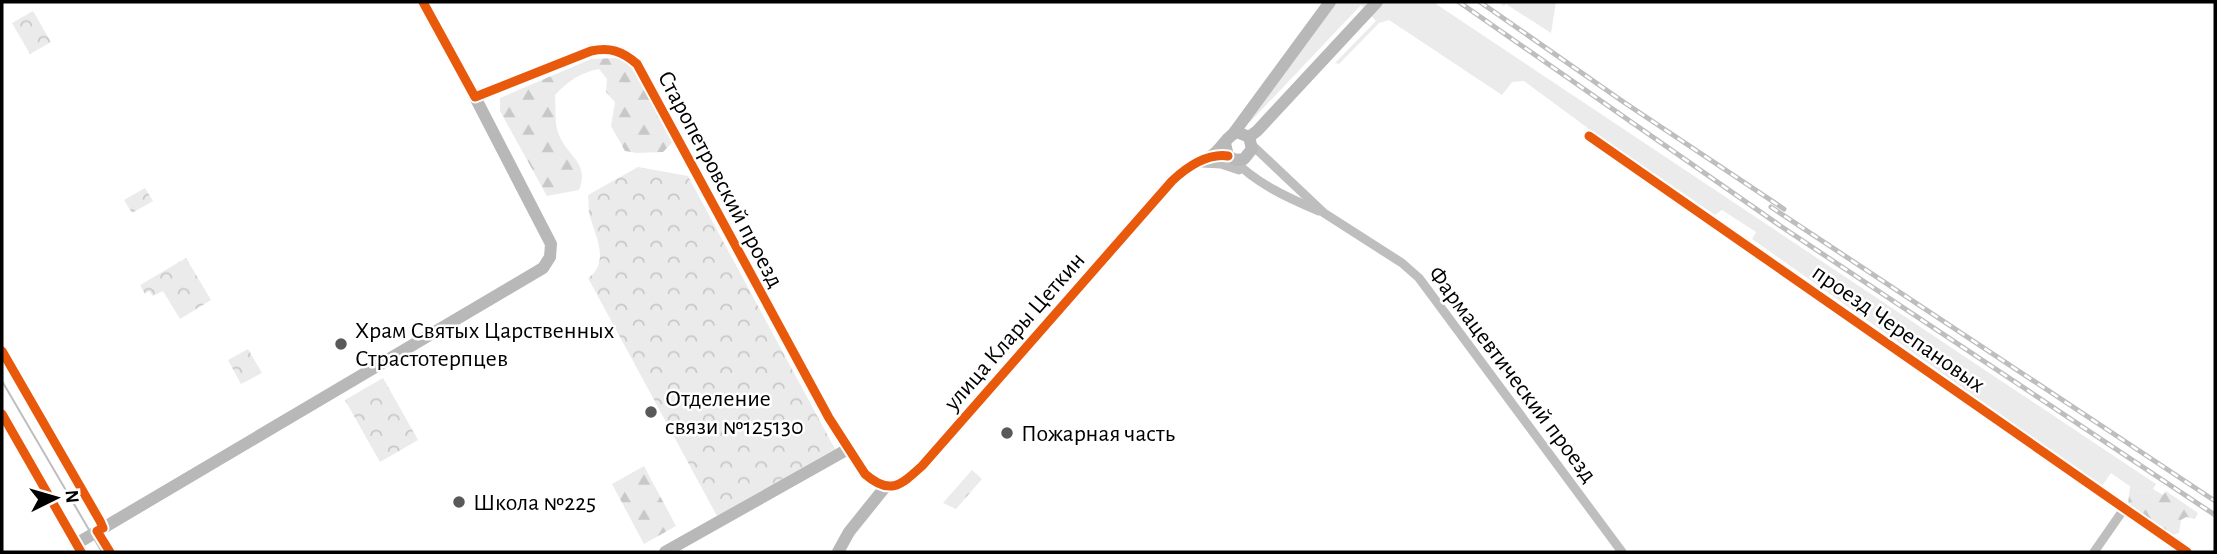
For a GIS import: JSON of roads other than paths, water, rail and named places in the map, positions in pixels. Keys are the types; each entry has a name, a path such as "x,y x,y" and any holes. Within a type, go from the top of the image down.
{"street":[{"path":"2,414 78,548 543,268 550,257 551,244 423,2"},
{"path":"1229,148 1330,2"},
{"path":"1229,148 1244,159 1251,153 1251,141 1257,131 1377,2"},
{"name":"Старопетровский проезд","path":"475,97 603,48 625,54 637,64 790,350 848,449"},
{"path":"1229,148 1242,133 1251,141"},
{"name":"проезд Черепановых","path":"1589,136 2187,552"},
{"name":"Фармацевтический проезд","path":"1251,141 1324,213 1402,263 1419,278 1622,552"},
{"name":"улица Клары Цеткин","path":"838,552 849,532 886,486 900,485 922,466 1157,197 1186,169 1229,148"},
{"name":"Фармацевтический проезд","path":"1229,148 1244,172"},
{"name":"Фармацевтический проезд","path":"1194,164 1221,164 1244,172 1300,204 1324,213"},
{"path":"665,552 848,449 865,474 873,481 886,486"},
{"path":"2094,552 2124,509"}],"tram line":[{"path":"2,381 102,552"}],"railway":[{"path":"1459,2 1782,227 2215,515"},
{"path":"1480,2 1784,209"},
{"path":"1771,207 2215,501"}],"place":[{"name":"Храм Святых Царственных Страстотерпцев","path":"341,344"},
{"name":"Отделение связи №125130","path":"651,412"},
{"name":"Пожарная часть","path":"1007,433"},
{"name":"Школа №225","path":"459,502"}]}
